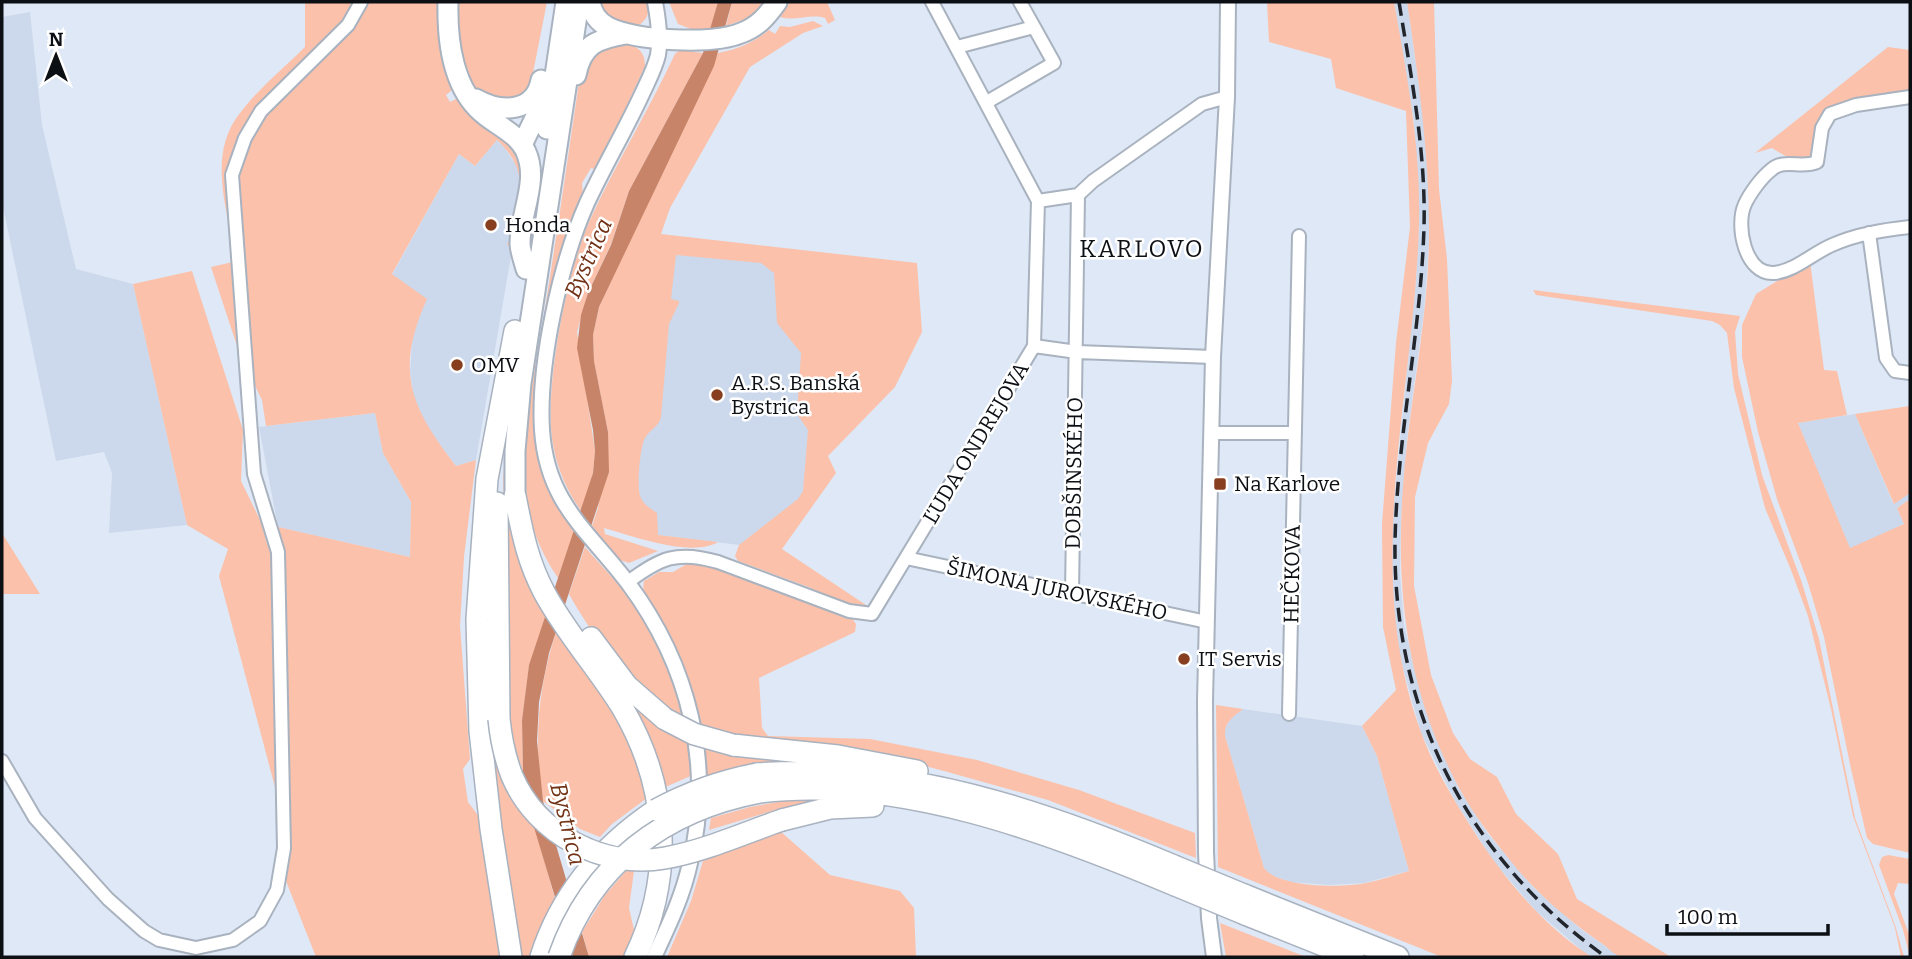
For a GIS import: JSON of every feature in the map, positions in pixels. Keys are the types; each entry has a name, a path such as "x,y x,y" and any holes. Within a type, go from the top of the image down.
{"highway":[{"path":"511,957 480,732 477,619 487,479 515,331"},
{"path":"496,427 499,719 502,746 513,778 530,807 545,823 586,849 625,859 664,858 688,853 809,812 850,806 905,808 953,817 994,818"},
{"path":"516,503 547,585 631,723 649,766 659,802 661,828 657,887 653,911 635,957"},
{"path":"571,622 627,686 665,719 694,734 733,745 838,755 907,768 1039,804 1174,875 1244,904 1353,957"},
{"path":"541,957 553,925 579,880 619,838 656,810 694,791 758,783 810,772 898,780 964,792 1077,826"},
{"path":"559,957 570,931 595,889 627,853 655,832 691,812 758,783 931,803 994,818 1174,875"},
{"path":"1244,904 1398,957"}],"main road":[{"path":"448,2 449,36 455,67 467,93 473,104 485,115 511,133 522,145 528,159 530,178 520,243 526,269"},
{"path":"590,2 598,20 607,27 626,34 688,40 727,38 755,27 777,2"},
{"path":"467,93 490,107 503,110 530,102 537,95 551,30 570,3"},
{"path":"516,503 515,451 521,383 564,105 570,3"},
{"path":"515,331 570,3"},
{"path":"564,105 588,48 606,38 626,34"},
{"path":"522,145 543,104 548,78 547,56"}],"street":[{"path":"2,761 35,818 108,899 144,931 159,940 196,948 233,940 260,921 277,890 284,848 278,552 254,474 232,175 245,138 261,111 340,33 361,2"},
{"path":"654,957 678,902 690,864 698,822 700,778 694,725 678,671 643,605 628,582 572,517 551,478 545,453 542,410 548,349 562,281 576,233 587,203 651,75 657,55 655,2"},
{"name":"ĽUDA ONDREJOVA","path":"628,582 665,558 696,557 718,562 849,611 872,614 1034,346 1038,201 932,2"},
{"path":"987,102 1054,63 1020,2"},
{"path":"1214,957 1209,918 1205,794 1207,622 1213,357 1227,97 1228,2"},
{"path":"957,47 1034,27"},
{"path":"1038,201 1078,195 1093,181 1202,104 1227,97"},
{"path":"1910,97 1856,105 1830,114 1822,128 1817,162 1773,168 1745,204 1742,238 1754,263 1766,272 1783,271 1829,246 1869,233 1910,227"},
{"name":"DOBŠINSKÉHO","path":"1072,593 1078,195"},
{"path":"1869,233 1886,358 1895,371 1910,373"},
{"name":"HEČKOVA","path":"1289,715 1299,236"},
{"path":"1034,346 1077,352 1213,357"},
{"path":"1212,433 1295,433"},
{"name":"ŠIMONA JUROVSKÉHO","path":"906,558 1207,622"}],"shaded area":[{"path":"305,2 438,2 440,43 451,85 451,91 446,95 450,102 458,98 507,142 520,164 522,163 524,175 512,247 507,245 519,197 519,174 508,152 497,140 475,166 459,154 392,274 427,299 411,348 412,388 418,406 440,445 456,466 476,460 464,557 460,626 470,759 463,769 468,802 480,818 502,957 316,957 280,871 280,806 219,576 228,549 187,525 133,284 192,271 243,430 241,481 261,522 267,544 280,545 278,527 410,557 411,502 383,453 375,413 266,426 262,400 240,355 211,267 237,261 222,185 224,147 230,129 255,96 305,47"},
{"path":"454,2 547,2 529,93 507,102 482,97 471,85 463,68"},
{"path":"597,2 648,2 648,13 638,26 606,20"},
{"path":"669,2 718,2 711,29 691,29 678,24"},
{"path":"718,2 732,2 714,66 599,307 593,335 594,361 608,432 609,472 549,653 539,702 537,741 543,801 589,957 573,957 533,824 523,772 522,720 529,665 593,473 593,430 577,348 581,315 588,293 611,245 629,191 703,53"},
{"path":"732,2 767,2 756,15 726,26"},
{"path":"789,2 827,2 835,20 828,24 825,18 814,16 792,19 780,17"},
{"path":"1267,2 1394,2 1412,112 1419,195 1415,287 1396,479 1393,543 1394,606 1403,669 1426,745 1444,782 1473,830 1526,900 1557,931 1592,957 1442,957 1218,867 1216,705 1243,709 1228,723 1225,736 1264,868 1272,875 1297,883 1342,886 1366,883 1409,871 1377,756 1362,726 1396,690 1383,627 1382,524 1396,343 1410,227 1406,111 1336,88 1331,59 1269,42"},
{"path":"1394,2 1407,2 1424,119 1429,183 1429,244 1424,312 1407,439 1401,518 1400,573 1404,624 1419,688 1458,787 1488,834 1534,888 1582,930 1621,957 1592,957 1585,953 1536,911 1494,862 1455,801 1421,733 1400,658 1393,616 1393,512 1416,279 1419,221 1414,122"},
{"path":"1407,2 1434,2 1439,189 1447,259 1452,381 1449,404 1428,443 1415,497 1414,586 1431,675 1453,733 1470,759 1497,777 1516,814 1558,854 1577,899 1671,957 1633,958 1617,955 1569,919 1528,881 1478,819 1464,797 1438,744 1423,701 1412,658 1401,571 1403,481 1424,314 1429,240 1426,150"},
{"path":"30,12 42,125 76,269 133,284 187,525 109,533 112,473 104,452 56,461 2,202 2,17"},
{"path":"813,21 823,26 803,33 750,67 670,208 661,234 917,263 922,332 895,387 828,456 836,473 782,549 869,607 864,608 813,592 811,588 738,561 735,556 739,545 798,499 803,491 808,430 797,414 801,353 777,323 774,273 761,263 676,255 671,299 679,303 669,324 661,417 645,438 642,450 640,493 644,503 657,513 658,535 718,542 693,548 678,547 604,528 605,534 658,551 629,563 620,560 592,526 598,508 608,432 594,361 593,335 599,307 718,53 745,45 769,30 775,34 780,26 790,27"},
{"path":"626,44 640,51 645,66 597,170 591,168 582,183 583,196 556,266 535,389 534,433 538,460 547,486 574,533 558,578 539,543 528,505 525,456 529,406 579,82 594,50"},
{"path":"1888,47 1910,50 1910,93 1833,105 1822,114 1817,127 1815,156 1809,159 1793,159 1772,148 1755,153"},
{"path":"680,50 703,53 629,191 611,244 588,293 577,332 595,451 593,473 582,512 560,472 551,428 553,379 561,322 574,266 590,220 675,54"},
{"path":"497,140 516,165 522,179 522,192 476,460 456,466 428,429 414,398 410,373 412,341 426,299 392,275 459,154 475,166"},
{"path":"661,235 786,252 812,350 805,494 781,550 658,535 615,468"},
{"path":"1810,261 1824,370 1837,371 1847,415 1798,423 1850,548 1904,524 1897,508 1910,499 1910,853 1873,844 1867,838 1824,637 1808,583 1777,499 1758,432 1742,357 1742,325 1756,294"},
{"path":"1533,290 1740,316 1735,332 1738,374 1762,475 1802,583 1819,639 1855,818 1896,928 1904,957 1901,957 1895,928 1853,816 1808,616 1765,508 1734,388 1727,333 1712,321 1536,295"},
{"path":"1910,406 1910,493 1894,504 1855,414"},
{"path":"375,413 383,453 411,502 410,557 278,527 259,427"},
{"path":"1855,414 1893,503 1910,493 1910,499 1897,508 1904,524 1850,549 1798,423"},
{"path":"503,468 508,517 547,613 529,666 522,720 523,772 510,734 507,698"},
{"path":"2,533 40,594 2,594"},
{"path":"585,547 628,596 649,626 668,666 687,723 669,712 635,683 605,649 569,594"},
{"path":"690,562 713,567 851,617 856,624 855,632 759,678 762,728 768,736 870,739 977,760 1079,790 1195,833 1196,858 1048,800 899,759 746,740 702,729 684,671 648,604 644,591 644,581 659,572 673,572"},
{"path":"488,607 487,651 555,899 539,931 531,957 516,957 485,700"},
{"path":"557,629 611,709 641,774 647,798 612,824 600,837 580,829 543,801 538,757 539,714 545,672"},
{"path":"630,701 690,740 693,775 663,788"},
{"path":"1243,709 1362,726 1377,756 1409,871 1364,883 1329,885 1290,882 1269,874 1264,868 1225,736 1229,720"},
{"path":"704,746 792,762 756,765 706,776"},
{"path":"795,799 821,800 782,808 709,830 711,818 750,807"},
{"path":"780,831 830,875 900,891 914,908 916,957 667,957 691,901 703,861"},
{"path":"1888,855 1910,859 1910,884 1898,883 1894,894 1910,937 1910,957 1879,865 1882,857"},
{"path":"626,871 634,871 629,908 634,930 633,940 625,957 589,957 582,932 605,895"},
{"path":"1220,923 1306,957 1226,957"}],"railway":[{"path":"1399,2 1417,114 1424,199 1422,266 1400,463 1395,542 1398,605 1408,665 1424,722 1448,776 1478,827 1515,875 1557,918 1606,957"}],"place":[{"name":"Honda","path":"491,225"},
{"name":"OMV","path":"457,365"},
{"name":"A.R.S. Banská Bystrica","path":"717,395"},
{"name":"Na Karlove","path":"1220,484"},
{"name":"IT Servis","path":"1184,659"}],"district":[{"name":"KARLOVO","path":"1142,249"}],"water label":[{"name":"Bystrica","path":"588,258"},
{"name":"Bystrica","path":"568,824"}]}
